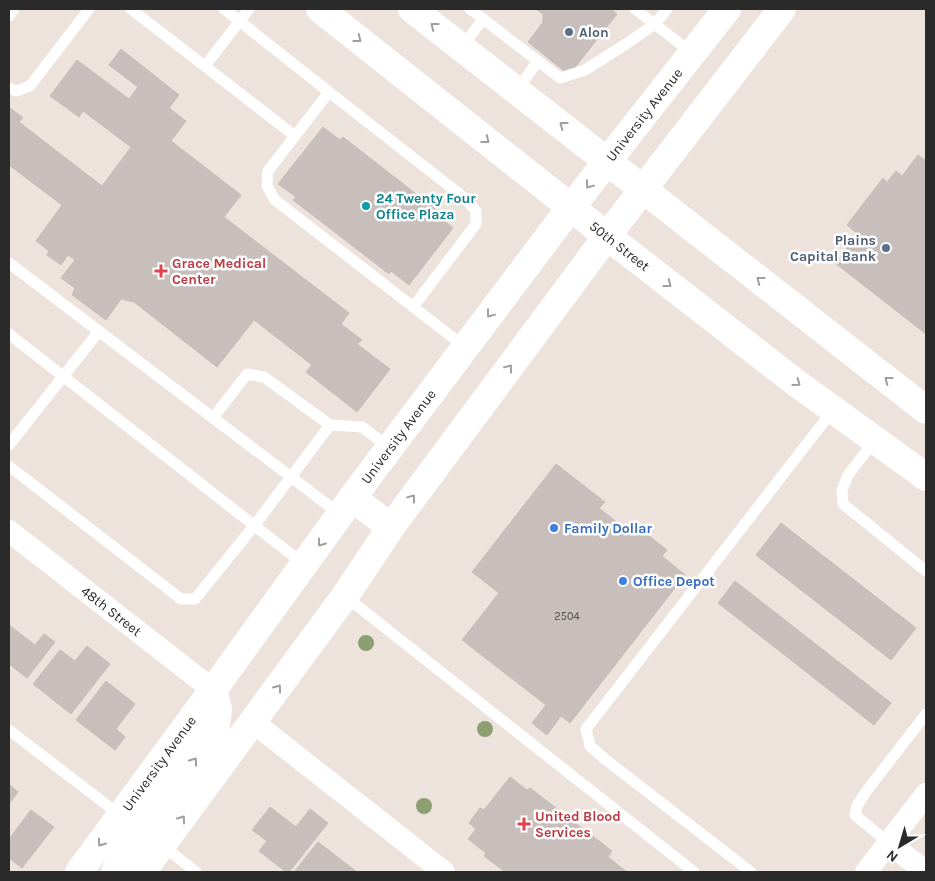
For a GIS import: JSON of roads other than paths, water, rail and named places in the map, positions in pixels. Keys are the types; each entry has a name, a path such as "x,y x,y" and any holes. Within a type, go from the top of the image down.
{"main road":[{"name":"50th Street","path":"320,9 795,382 926,477"},
{"path":"412,9 926,410"},
{"name":"University Avenue","path":"79,872 390,448 558,224 727,9"},
{"path":"142,872 345,596 391,526 607,236 782,9"},
{"path":"347,507 391,526"},
{"path":"115,872 216,727 218,709 213,690"}],"street":[{"name":"48th Street","path":"9,531 213,690"},
{"path":"253,722 444,872"},
{"path":"866,872 926,794"},
{"path":"889,843 926,872"}],"lane":[{"path":"9,16 14,9"},
{"path":"9,88 16,91 30,86 90,9"},
{"path":"132,9 295,136"},
{"path":"224,9 466,199 476,211 476,224 413,307"},
{"path":"205,66 249,9"},
{"path":"470,9 560,78 585,70 655,24 667,9"},
{"path":"635,9 692,53"},
{"path":"462,48 483,19"},
{"path":"517,90 538,61"},
{"path":"329,92 268,171 267,186 275,200 465,348"},
{"path":"9,263 292,476 347,507"},
{"path":"9,445 99,331"},
{"path":"9,334 305,565"},
{"path":"213,418 247,374 264,377 330,425 362,427 390,448"},
{"path":"751,872 606,760 590,746 586,729 833,410"},
{"path":"9,466 181,599 195,599 254,526 330,425"},
{"path":"875,440 848,475 842,490 843,504 926,571"},
{"path":"345,596 694,872"},
{"path":"889,843 855,815 856,806 926,714"},
{"path":"9,730 121,816"},
{"path":"162,845 196,872"}],"place":[{"name":"Alon","path":"569,32"},
{"name":"24 Twenty Four Office Plaza","path":"366,206"},
{"name":"Plains Capital Bank","path":"886,248"},
{"name":"Grace Medical Center","path":"161,271"},
{"name":"Family Dollar","path":"554,528"},
{"name":"Office Depot","path":"623,581"},
{"name":"United Blood Services","path":"524,824"}]}
